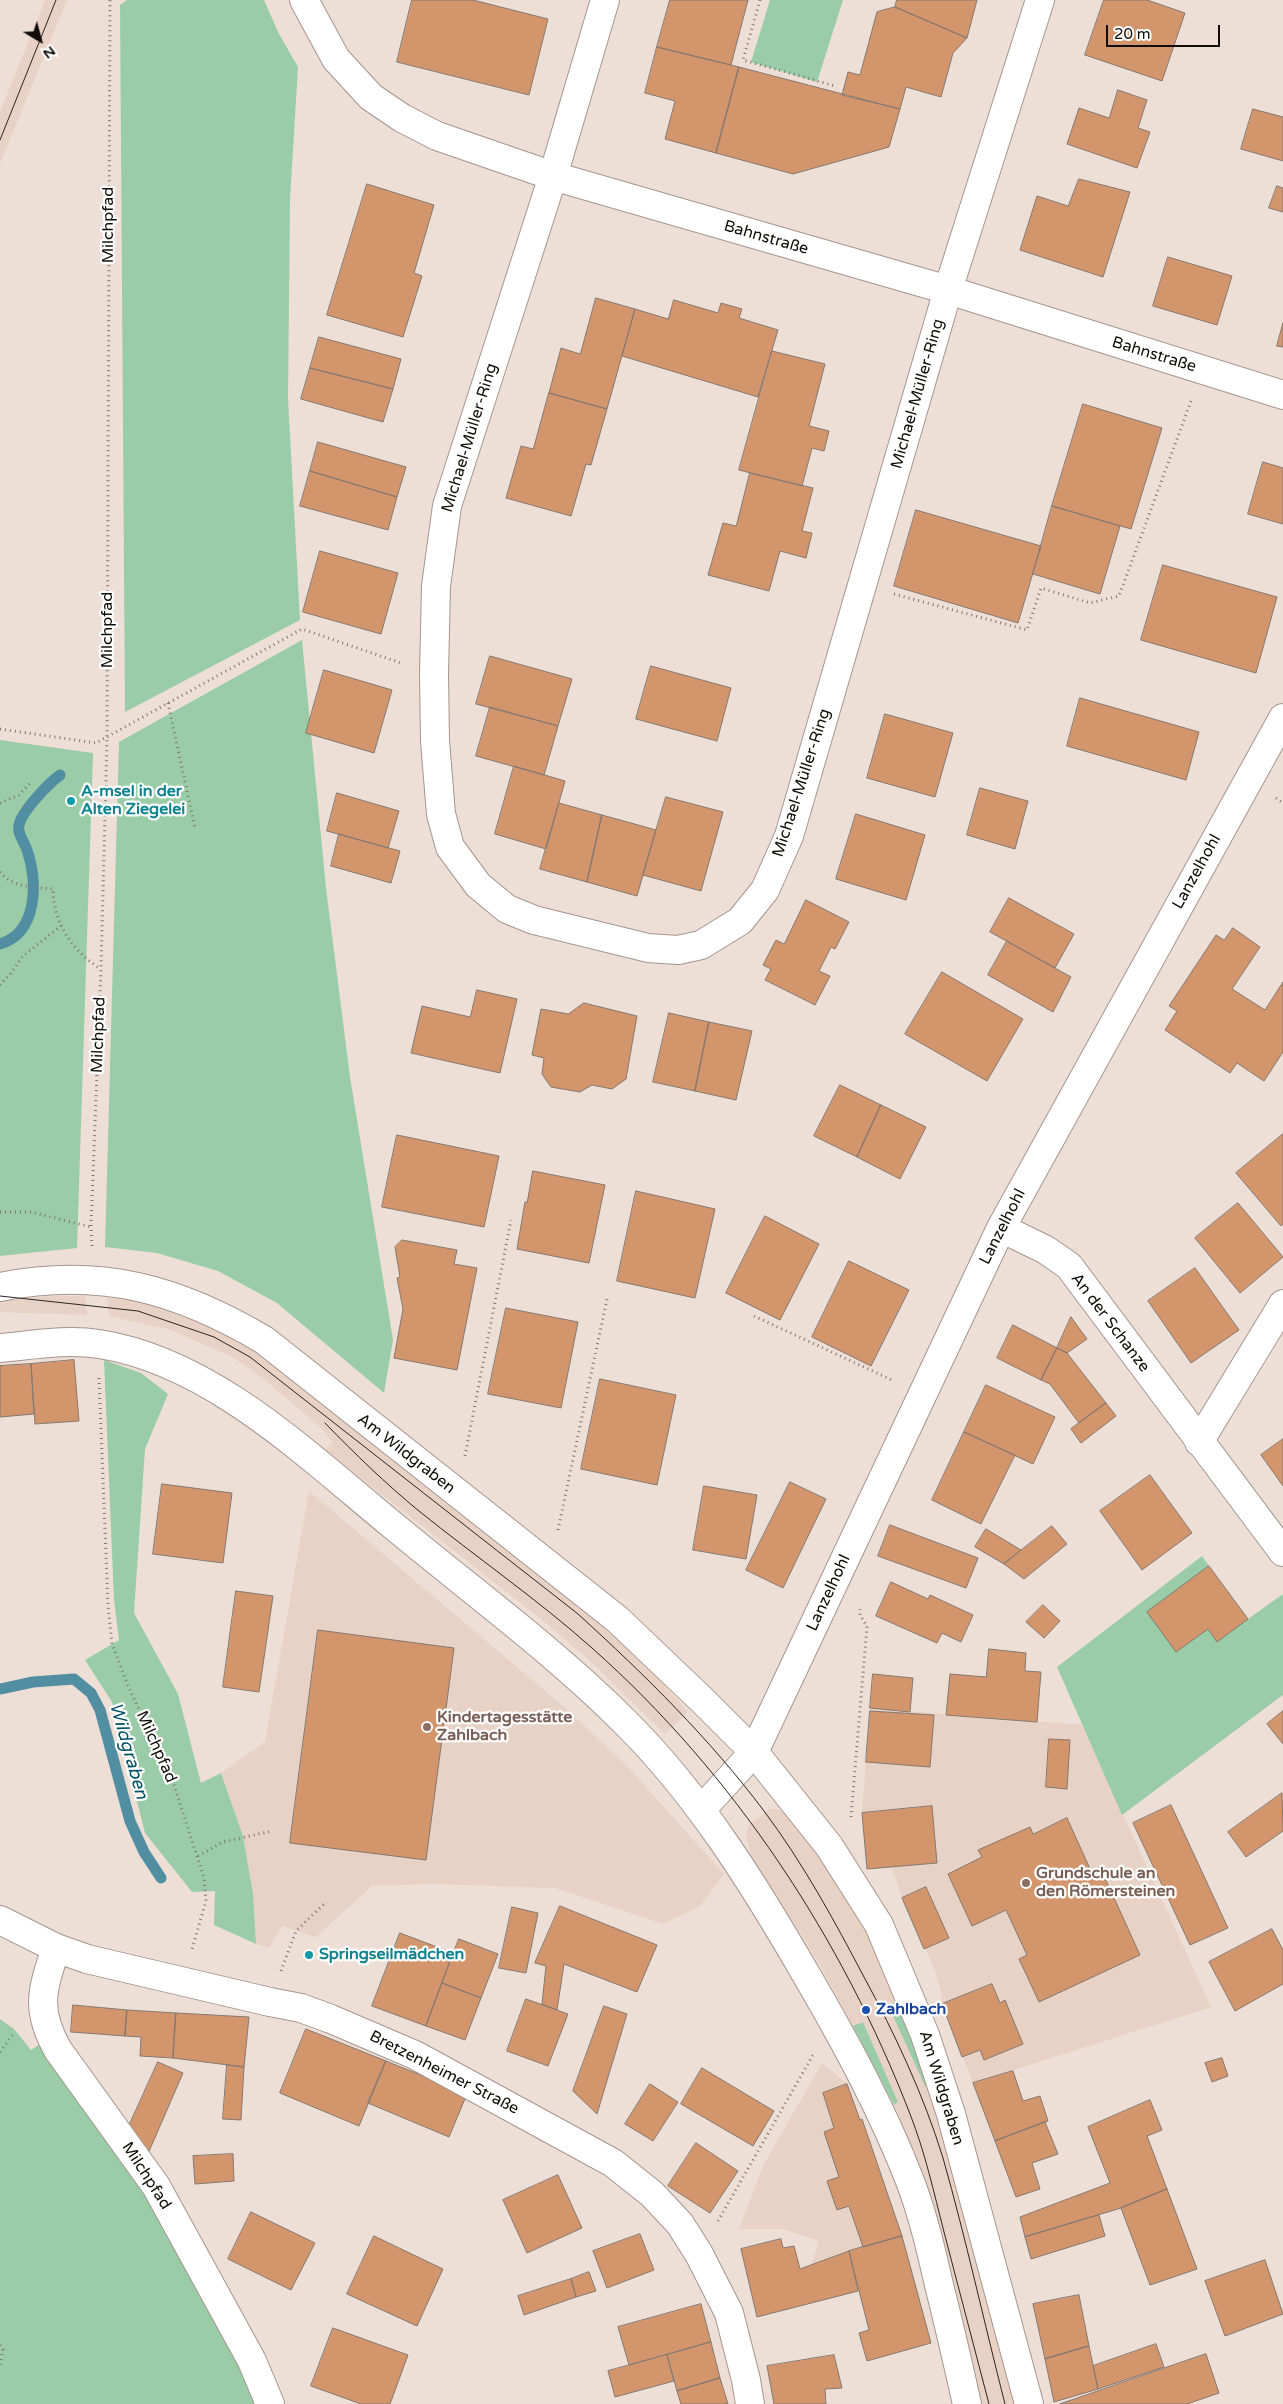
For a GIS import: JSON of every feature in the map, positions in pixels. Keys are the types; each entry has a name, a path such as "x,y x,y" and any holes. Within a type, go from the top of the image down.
{"street":[{"name":"Bahnstraße","path":"304,0 336,58 371,97 402,118 437,136 553,176 948,290 1283,395"},
{"name":"Michael-Müller-Ring","path":"604,0 553,176 447,506 436,586 434,732 441,814 450,847 478,885 507,909 534,920 648,948 678,950 701,945 740,922 765,890 789,836 948,290 1040,0"},
{"name":"Lanzelhohl","path":"754,1752 1001,1228 1283,718"},
{"name":"An der Schanze","path":"1001,1228 1046,1250 1069,1266 1198,1442 1283,1552"},
{"name":"Am Wildgraben","path":"0,1288 50,1281 118,1283 157,1290 230,1320 264,1340 617,1619 754,1752 829,1846 879,1925 896,1961 925,2035 951,2114 1029,2404"},
{"path":"1198,1442 1283,1304"},
{"path":"0,1348 62,1342 97,1344 134,1351 169,1364 208,1382 309,1457 576,1677 626,1722 701,1810 782,1932 858,2064 877,2101 911,2183 926,2230 967,2404"},
{"path":"701,1810 754,1752"},
{"name":"Bretzenheimer Straße","path":"0,1920 56,1948 87,1959 302,2008 415,2055 614,2163 652,2194 680,2224 698,2254 729,2313 750,2404"},
{"name":"Milchpfad","path":"56,1948 45,1982 43,2013 46,2030 58,2050 156,2186 252,2360 270,2404"}],"path":[{"name":"Milchpfad","path":"92,1251 90,1227 101,969 107,738 110,0"},
{"path":"760,0 743,60 835,86"},
{"path":"862,585 1027,630 1040,588 1090,603 1119,596 1203,370"},
{"path":"0,729 96,744 302,629 410,666"},
{"path":"168,703 195,828"},
{"path":"0,803 19,795 32,782"},
{"path":"0,872 6,878 19,885 54,889 53,906 61,926 72,944 87,960 101,969"},
{"path":"0,985 23,956 61,926"},
{"path":"0,1212 31,1212 90,1227"},
{"path":"457,1494 511,1220"},
{"path":"551,1565 607,1299"},
{"path":"754,1316 922,1393"},
{"name":"Milchpfad","path":"99,1370 108,1605 112,1644 129,1688 174,1786 204,1878 206,1901 198,1932 181,1981"},
{"path":"852,1819 850,1810 867,1626 860,1615 860,1606"},
{"path":"198,1856 223,1842 272,1831"},
{"path":"270,2002 296,1931 324,1904"},
{"path":"698,2254 814,2054"},
{"path":"0,2345 3,2350 0,2364"}],"shaded area":[{"path":"45,0 67,0 0,164 0,112"},
{"path":"52,1296 85,1296 87,1315 0,1312 0,1301"},
{"path":"107,1298 132,1300 206,1325 262,1356 583,1608 651,1670 688,1712 665,1734 588,1659 541,1619 325,1450 333,1442 319,1426 260,1376 232,1357 171,1330 109,1316"},
{"name":"Kindertagesstätte Zahlbach","path":"309,1491 570,1712 628,1767 724,1874 700,1906 663,1924 555,1888 430,1884 372,1886 316,1937 283,1926 269,1948 256,1944 253,1893 243,1836 221,1773 265,1742"},
{"name":"Grundschule an den Römersteinen","path":"870,1708 1082,1725 1211,2007 973,2083 942,2004 941,1991 935,1970 902,1898 892,1867 867,1869 862,1813"},
{"path":"769,1809 777,1809 790,1816 821,1858 873,1944 898,2000 888,2004 929,2085 968,2210 1015,2404 982,2404 938,2224 919,2166 894,2105 898,2102 863,2022 853,2026 816,1958 751,1856 746,1835 749,1825"},
{"path":"822,2063 847,2084 859,2120 862,2119 902,2236 849,2251 811,2266 819,2241 783,2229 739,2229 763,2166"}],"green space":[{"path":"127,0 264,0 279,34 298,67 290,200 288,398 300,620 125,712 120,5"},
{"path":"770,0 843,0 817,82 751,62"},
{"path":"302,640 326,888 350,1077 393,1340 384,1393 277,1303 218,1271 157,1253 105,1247 119,742"},
{"path":"0,740 93,753 77,1248 0,1256"},
{"path":"104,1360 141,1373 168,1394 145,1449 134,1613 178,1694 201,1783 221,1773 243,1836 253,1893 256,1944 214,1925 215,1891 192,1892 145,1833 112,1702 85,1660 119,1640 114,1600"},
{"path":"1202,1556 1209,1566 1208,1629 1217,1641 1283,1594 1283,1695 1122,1815 1057,1667"},
{"path":"898,2000 929,2085 925,2086 888,2005"},
{"path":"0,2019 14,2029 31,2050 40,2044 125,2160 243,2363 259,2404 0,2404"},
{"path":"863,2022 898,2102 894,2105 853,2026"}],"building":[{"path":"412,0 473,0 548,19 529,95 397,62"},
{"path":"670,0 748,0 731,65 657,47"},
{"path":"897,0 977,0 967,38 895,7"},
{"path":"1104,0 1147,0 1185,13 1162,81 1085,55"},
{"path":"895,7 967,38 953,53 941,97 906,87 900,109 842,95 848,72 860,75 877,12"},
{"path":"657,47 739,67 716,153 665,139 675,101 645,93"},
{"path":"739,67 900,109 889,147 793,174 716,153"},
{"path":"1118,90 1147,100 1138,128 1150,132 1137,168 1067,144 1079,108 1109,118"},
{"path":"1253,109 1283,117 1283,161 1241,149"},
{"path":"1079,179 1130,192 1103,277 1020,250 1037,196 1068,206"},
{"path":"367,184 434,205 414,273 422,276 403,337 327,315"},
{"path":"1277,186 1283,188 1283,212 1269,208"},
{"path":"1168,257 1232,276 1217,325 1153,306"},
{"path":"596,298 635,309 607,409 549,393 561,348 580,354"},
{"path":"674,300 718,313 721,303 742,309 739,318 778,330 758,397 622,356 635,309 668,319"},
{"path":"1283,323 1283,347 1277,346"},
{"path":"319,337 401,359 393,389 310,368"},
{"path":"772,351 825,364 809,426 829,431 824,451 812,448 802,486 739,470"},
{"path":"310,368 393,389 383,422 301,399"},
{"path":"549,393 607,409 591,465 586,464 571,516 506,498 521,446 533,449"},
{"path":"1083,404 1162,428 1131,529 1052,506"},
{"path":"318,442 406,467 397,497 310,471"},
{"path":"1263,462 1283,468 1283,524 1248,514"},
{"path":"310,471 397,497 388,530 300,506"},
{"path":"750,473 813,488 802,531 812,533 806,558 780,551 769,591 708,575 723,523 736,526"},
{"path":"1052,506 1120,526 1100,594 1033,574"},
{"path":"916,510 1041,546 1018,623 894,586"},
{"path":"320,551 398,573 381,634 303,612"},
{"path":"1163,565 1277,597 1256,673 1141,640"},
{"path":"490,656 572,679 558,726 476,704"},
{"path":"651,666 731,688 717,741 636,719"},
{"path":"324,670 392,690 374,753 306,733"},
{"path":"1080,698 1199,732 1186,780 1067,746"},
{"path":"490,707 558,726 544,775 476,756"},
{"path":"885,714 953,733 935,797 867,778"},
{"path":"514,766 565,781 546,849 495,834"},
{"path":"980,788 1028,801 1015,849 967,835"},
{"path":"337,793 399,811 388,848 327,831"},
{"path":"666,797 723,812 701,891 643,875"},
{"path":"559,803 602,815 587,882 540,869"},
{"path":"856,814 925,835 906,900 836,879"},
{"path":"602,815 656,830 637,896 587,882"},
{"path":"339,834 400,851 391,883 331,866"},
{"path":"1009,898 1074,934 1055,968 990,932"},
{"path":"806,900 849,922 835,949 831,947 819,971 830,976 815,1005 765,980 771,969 763,965 776,940 784,944"},
{"path":"1233,928 1260,947 1232,989 1265,1010 1283,982 1283,1052 1264,1081 1237,1063 1230,1073 1165,1030 1177,1011 1169,1006 1216,935 1224,940"},
{"path":"1007,941 1071,977 1053,1012 988,975"},
{"path":"942,972 1023,1019 987,1081 905,1034"},
{"path":"477,990 517,999 500,1073 411,1053 422,1006 470,1017"},
{"path":"584,1003 637,1016 626,1079 612,1089 592,1085 580,1092 551,1087 542,1074 544,1058 532,1055 541,1009 568,1014"},
{"path":"669,1013 709,1022 695,1091 653,1082"},
{"path":"709,1022 752,1031 736,1100 695,1091"},
{"path":"840,1085 881,1105 857,1157 814,1136"},
{"path":"881,1105 926,1127 900,1179 857,1157"},
{"path":"1283,1134 1283,1224 1281,1226 1236,1173"},
{"path":"397,1135 499,1156 484,1227 382,1207"},
{"path":"533,1171 605,1185 589,1263 517,1249 525,1202 527,1202"},
{"path":"636,1191 715,1209 695,1298 617,1281"},
{"path":"1238,1203 1283,1257 1240,1293 1195,1238"},
{"path":"765,1216 819,1244 780,1320 726,1293"},
{"path":"402,1240 457,1250 454,1264 477,1268 457,1370 394,1358 403,1309 397,1278 400,1277 395,1247"},
{"path":"849,1261 909,1290 871,1366 812,1337"},
{"path":"1195,1268 1239,1330 1191,1363 1148,1301"},
{"path":"506,1308 578,1322 561,1408 488,1394"},
{"path":"1071,1317 1087,1339 1067,1353 1057,1348"},
{"path":"1013,1325 1057,1348 1041,1380 997,1358"},
{"path":"1057,1348 1067,1353 1106,1403 1079,1423 1050,1384 1041,1380"},
{"path":"74,1360 79,1421 35,1424 31,1364"},
{"path":"31,1364 34,1414 0,1417 0,1366"},
{"path":"600,1379 676,1395 657,1485 581,1469"},
{"path":"986,1385 1055,1417 1033,1464 964,1432"},
{"path":"1106,1403 1116,1416 1081,1443 1071,1429"},
{"path":"964,1432 1015,1455 981,1524 932,1500"},
{"path":"1283,1439 1283,1486 1261,1455"},
{"path":"1150,1475 1192,1533 1142,1570 1100,1511"},
{"path":"790,1482 826,1499 783,1588 746,1570"},
{"path":"162,1484 232,1493 223,1563 153,1554"},
{"path":"704,1486 757,1495 746,1559 693,1550"},
{"path":"890,1525 978,1558 966,1588 878,1556"},
{"path":"1052,1526 1067,1544 1024,1579 1004,1564"},
{"path":"986,1529 1021,1550 1004,1564 975,1547"},
{"path":"1209,1566 1248,1619 1217,1642 1208,1629 1176,1652 1147,1612"},
{"path":"891,1582 928,1599 930,1595 973,1615 961,1642 942,1633 937,1643 876,1616"},
{"path":"236,1591 273,1596 259,1692 223,1687"},
{"path":"1043,1605 1060,1621 1044,1638 1026,1622"},
{"path":"318,1630 454,1648 426,1860 290,1843"},
{"path":"989,1649 1026,1653 1025,1671 1041,1672 1037,1722 946,1715 950,1674 986,1677"},
{"path":"873,1674 913,1678 910,1712 870,1708"},
{"path":"870,1711 934,1715 930,1767 866,1762"},
{"path":"1283,1711 1283,1744 1267,1724"},
{"path":"1049,1739 1070,1740 1067,1789 1046,1787"},
{"path":"1282,1793 1283,1831 1246,1857 1228,1832"},
{"path":"1171,1805 1228,1928 1190,1945 1133,1823"},
{"path":"932,1806 937,1863 867,1869 862,1813"},
{"path":"1067,1818 1091,1871 1100,1867 1140,1955 1039,2002 1019,1959 1027,1955 1006,1910 972,1926 948,1874 982,1857 978,1850 1030,1827 1033,1834"},
{"path":"926,1887 949,1938 924,1949 902,1898"},
{"path":"560,1906 657,1945 637,1992 564,1964 557,2010 542,2004 546,1966 535,1963"},
{"path":"512,1907 538,1913 526,1973 499,1968"},
{"path":"1272,1929 1283,1950 1283,1984 1235,2011 1209,1962"},
{"path":"400,1933 453,1953 426,2026 372,2006"},
{"path":"459,1939 498,1954 481,1998 442,1983"},
{"path":"442,1983 481,1998 465,2040 426,2026"},
{"path":"992,1984 1000,2003 1005,2000 1023,2044 984,2060 980,2050 962,2057 942,2004"},
{"path":"526,1999 568,2014 548,2066 507,2051"},
{"path":"73,2005 127,2010 125,2036 71,2032"},
{"path":"604,2006 627,2014 597,2114 573,2091"},
{"path":"127,2010 176,2013 173,2058 140,2056 141,2037 125,2036"},
{"path":"176,2013 249,2017 244,2067 173,2058"},
{"path":"306,2029 386,2061 359,2126 280,2093"},
{"path":"1222,2058 1228,2076 1212,2082 1205,2063"},
{"path":"386,2061 467,2094 449,2137 368,2103"},
{"path":"158,2062 183,2073 147,2156 128,2128"},
{"path":"227,2065 244,2067 241,2120 223,2119"},
{"path":"702,2068 774,2111 753,2146 681,2104"},
{"path":"1013,2071 1023,2101 1040,2096 1048,2121 995,2141 973,2083"},
{"path":"650,2084 678,2102 653,2141 625,2124"},
{"path":"847,2084 860,2120 862,2119 902,2236 863,2247 849,2206 837,2210 827,2181 839,2177 824,2132 834,2128 823,2093"},
{"path":"1150,2100 1162,2130 1147,2136 1167,2189 1121,2208 1025,2237 1020,2217 1110,2183 1088,2127"},
{"path":"1045,2122 1058,2154 1032,2163 1040,2189 1016,2197 995,2141"},
{"path":"696,2143 738,2171 710,2213 668,2186"},
{"path":"233,2154 234,2181 195,2184 193,2156"},
{"path":"558,2175 582,2228 527,2253 503,2200"},
{"path":"1167,2189 1197,2269 1150,2285 1121,2208"},
{"path":"251,2212 315,2243 291,2290 228,2259"},
{"path":"1099,2215 1105,2236 1031,2259 1025,2237"},
{"path":"640,2234 654,2270 607,2288 593,2251"},
{"path":"374,2236 443,2269 417,2326 347,2294"},
{"path":"902,2236 931,2343 867,2361 859,2333 869,2330 849,2251"},
{"path":"781,2239 783,2248 794,2246 800,2269 849,2251 858,2291 757,2317 741,2249"},
{"path":"1265,2260 1283,2314 1225,2336 1205,2281"},
{"path":"589,2272 596,2291 576,2297 571,2279"},
{"path":"571,2279 576,2297 524,2315 518,2296"},
{"path":"1079,2295 1089,2346 1045,2359 1033,2304"},
{"path":"701,2304 711,2342 629,2365 618,2327"},
{"path":"333,2328 408,2355 390,2404 361,2404 311,2386"},
{"path":"711,2342 720,2378 677,2391 667,2355"},
{"path":"1156,2344 1164,2367 1098,2389 1093,2366"},
{"path":"1089,2346 1098,2389 1054,2402 1045,2359"},
{"path":"1206,2354 1219,2393 1187,2404 1060,2404"},
{"path":"667,2355 674,2381 615,2397 608,2371"},
{"path":"834,2355 842,2388 825,2389 826,2404 774,2404 767,2366"},
{"path":"720,2378 728,2404 681,2404 677,2391"}],"waterway":[{"path":"0,944 13,938 22,929 32,904 33,876 31,862 20,834 19,825 21,819 30,805 60,775"},
{"name":"Wildgraben","path":"0,1689 33,1682 74,1679 91,1693 100,1710 130,1821 144,1852 161,1878"}],"tram line":[{"path":"0,140 56,0"},
{"path":"0,1296 138,1311 214,1337 250,1357 578,1614 628,1660 722,1758 764,1811 805,1871 876,1999 898,2043 927,2112 943,2158 1005,2404"},
{"path":"325,1423 407,1501 571,1630 644,1697 692,1749 737,1804 779,1862 817,1922 852,1985 883,2049 910,2114 929,2173 989,2404"}],"place":[{"name":"A-msel in der Alten Ziegelei","path":"71,801"},
{"name":"Kindertagesstätte Zahlbach","path":"427,1727"},
{"name":"Grundschule an den Römersteinen","path":"1026,1883"},
{"name":"Springseilmädchen","path":"309,1955"},
{"name":"Zahlbach","path":"866,2010"}]}
